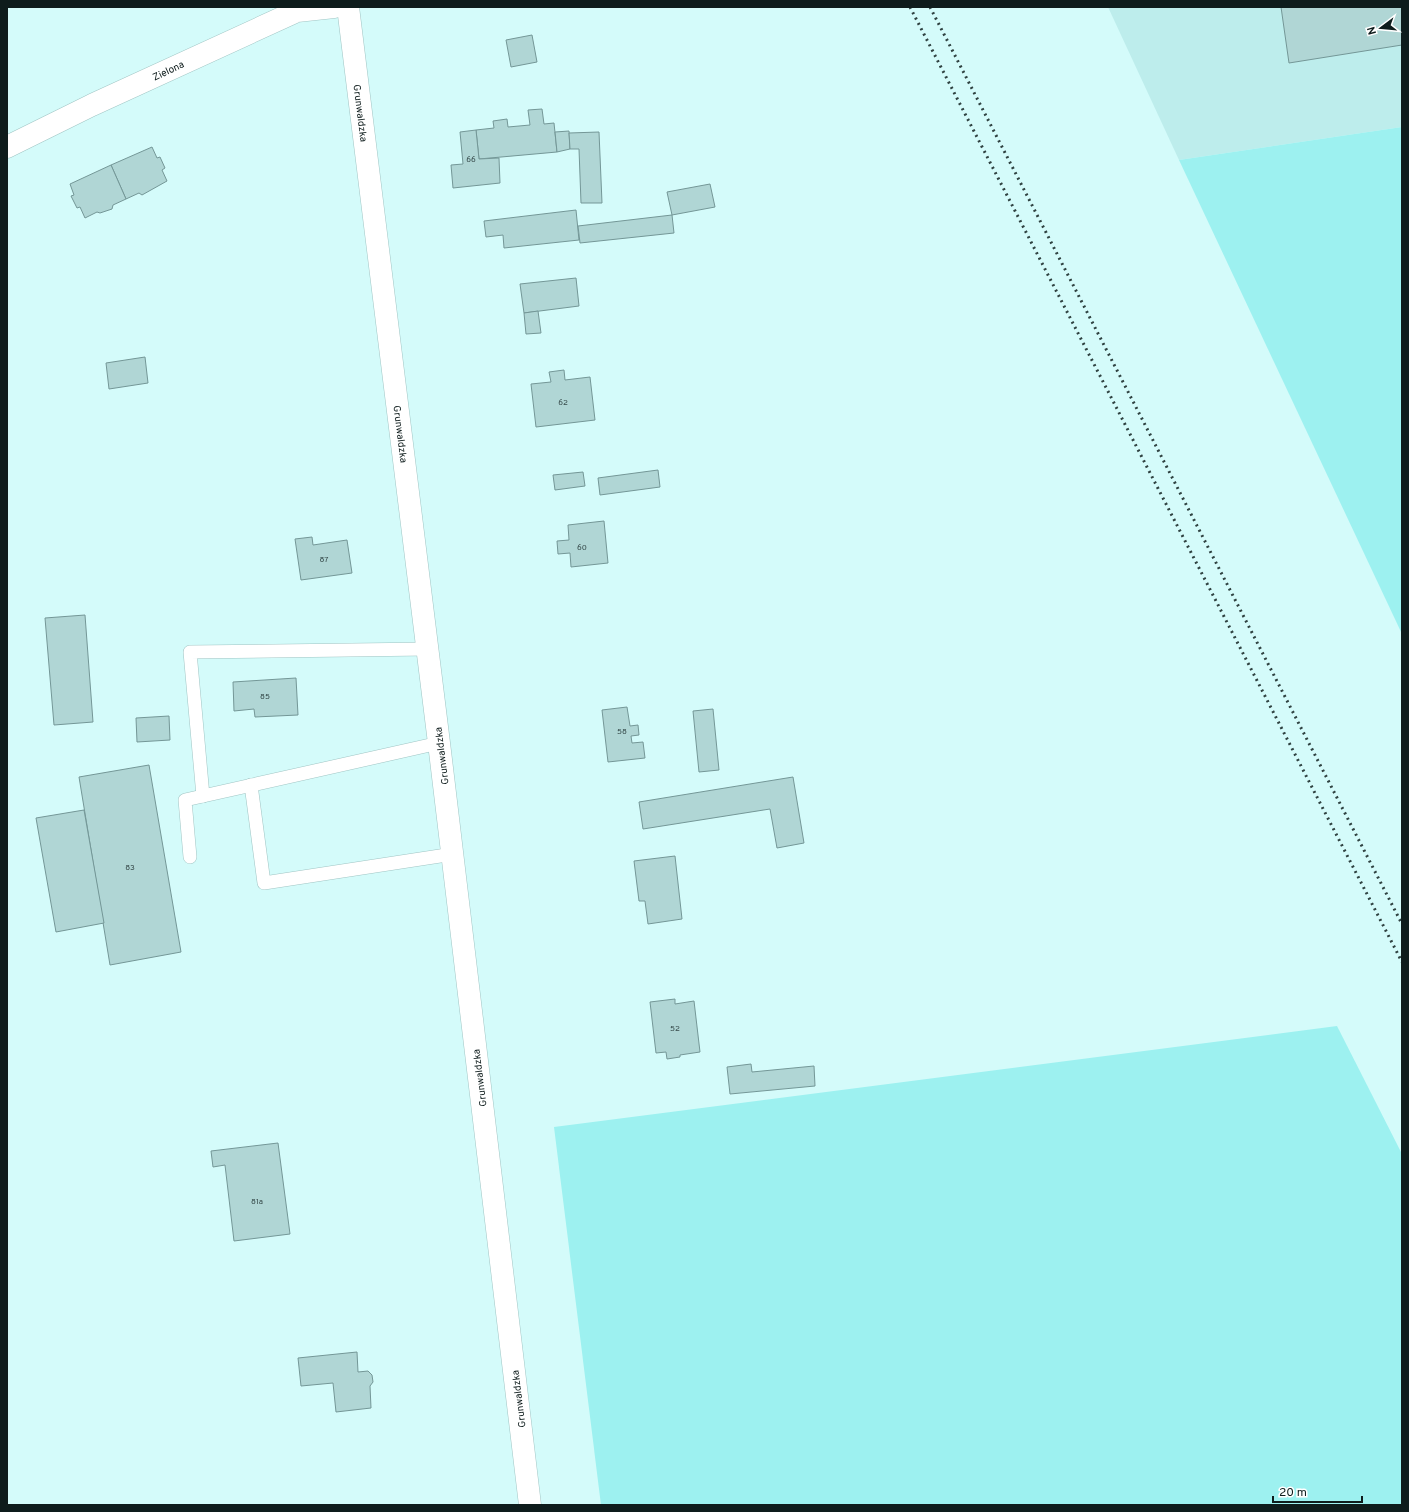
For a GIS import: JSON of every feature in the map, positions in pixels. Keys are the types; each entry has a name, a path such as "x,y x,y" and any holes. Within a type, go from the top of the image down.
{"street":[{"name":"Zielona","path":"7,147 297,11 334,7"},
{"name":"Grunwaldzka","path":"348,7 428,648 530,1505"}],"lane":[{"path":"203,796 190,652 428,648"},
{"path":"190,856 185,800 439,743"},
{"path":"251,785 264,883 453,854"}],"shaded area":[{"path":"1108,7 1402,7 1402,127 1179,160"},
{"path":"1402,127 1402,634 1179,160"},
{"path":"1337,1026 1402,1154 1402,1505 601,1505 554,1127"}],"building":[{"path":"1281,7 1402,7 1402,45 1289,63"},
{"path":"532,35 537,62 511,67 506,40"},
{"path":"542,109 544,124 554,123 557,152 479,159 476,130 494,128 493,121 507,119 508,127 530,125 528,110"},
{"path":"476,130 479,159 499,158 500,183 453,188 451,165 463,164 460,132"},
{"path":"569,131 570,149 557,152 555,132"},
{"path":"599,132 602,203 581,203 579,149 570,149 569,133"},
{"path":"152,147 157,158 160,157 165,168 162,170 167,181 142,195 139,193 126,199 111,165"},
{"path":"111,165 126,199 113,205 112,209 100,213 97,212 85,218 80,207 77,208 71,196 74,195 70,184"},
{"path":"710,184 715,207 672,215 667,192"},
{"path":"576,210 579,240 504,248 503,235 486,237 484,221"},
{"path":"672,215 674,233 580,243 578,226"},
{"path":"576,278 579,306 524,313 520,284"},
{"path":"538,311 541,333 526,334 524,313"},
{"path":"145,357 148,383 109,389 106,363"},
{"path":"564,370 565,380 590,377 595,420 536,427 531,384 551,382 549,372"},
{"path":"658,470 660,487 600,495 598,478"},
{"path":"583,472 585,486 555,490 553,475"},
{"path":"604,521 608,563 571,567 570,553 558,554 557,541 569,540 568,525"},
{"path":"312,537 313,545 347,540 352,573 301,580 295,539"},
{"path":"85,615 93,722 54,725 45,618"},
{"path":"296,678 298,715 255,717 254,709 234,711 233,682"},
{"path":"627,707 630,726 638,725 639,735 631,736 632,743 643,742 645,758 608,762 602,710"},
{"path":"713,709 719,770 699,772 693,711"},
{"path":"169,716 170,740 137,742 136,718"},
{"path":"149,765 181,952 110,965 79,777"},
{"path":"793,777 804,843 777,848 770,809 643,829 639,802"},
{"path":"84,810 104,923 56,932 36,818"},
{"path":"675,856 682,919 648,924 645,901 639,901 634,861"},
{"path":"675,999 675,1004 694,1001 700,1052 680,1055 680,1057 667,1059 666,1052 656,1053 650,1002"},
{"path":"751,1064 752,1072 814,1066 815,1086 730,1094 727,1067"},
{"path":"278,1143 290,1234 234,1241 225,1165 213,1167 211,1151"},
{"path":"357,1352 358,1372 368,1371 372,1375 373,1382 370,1386 371,1408 336,1412 333,1383 301,1386 298,1358"}],"railway":[{"path":"910,7 1402,962"},
{"path":"930,7 1402,924"}]}
